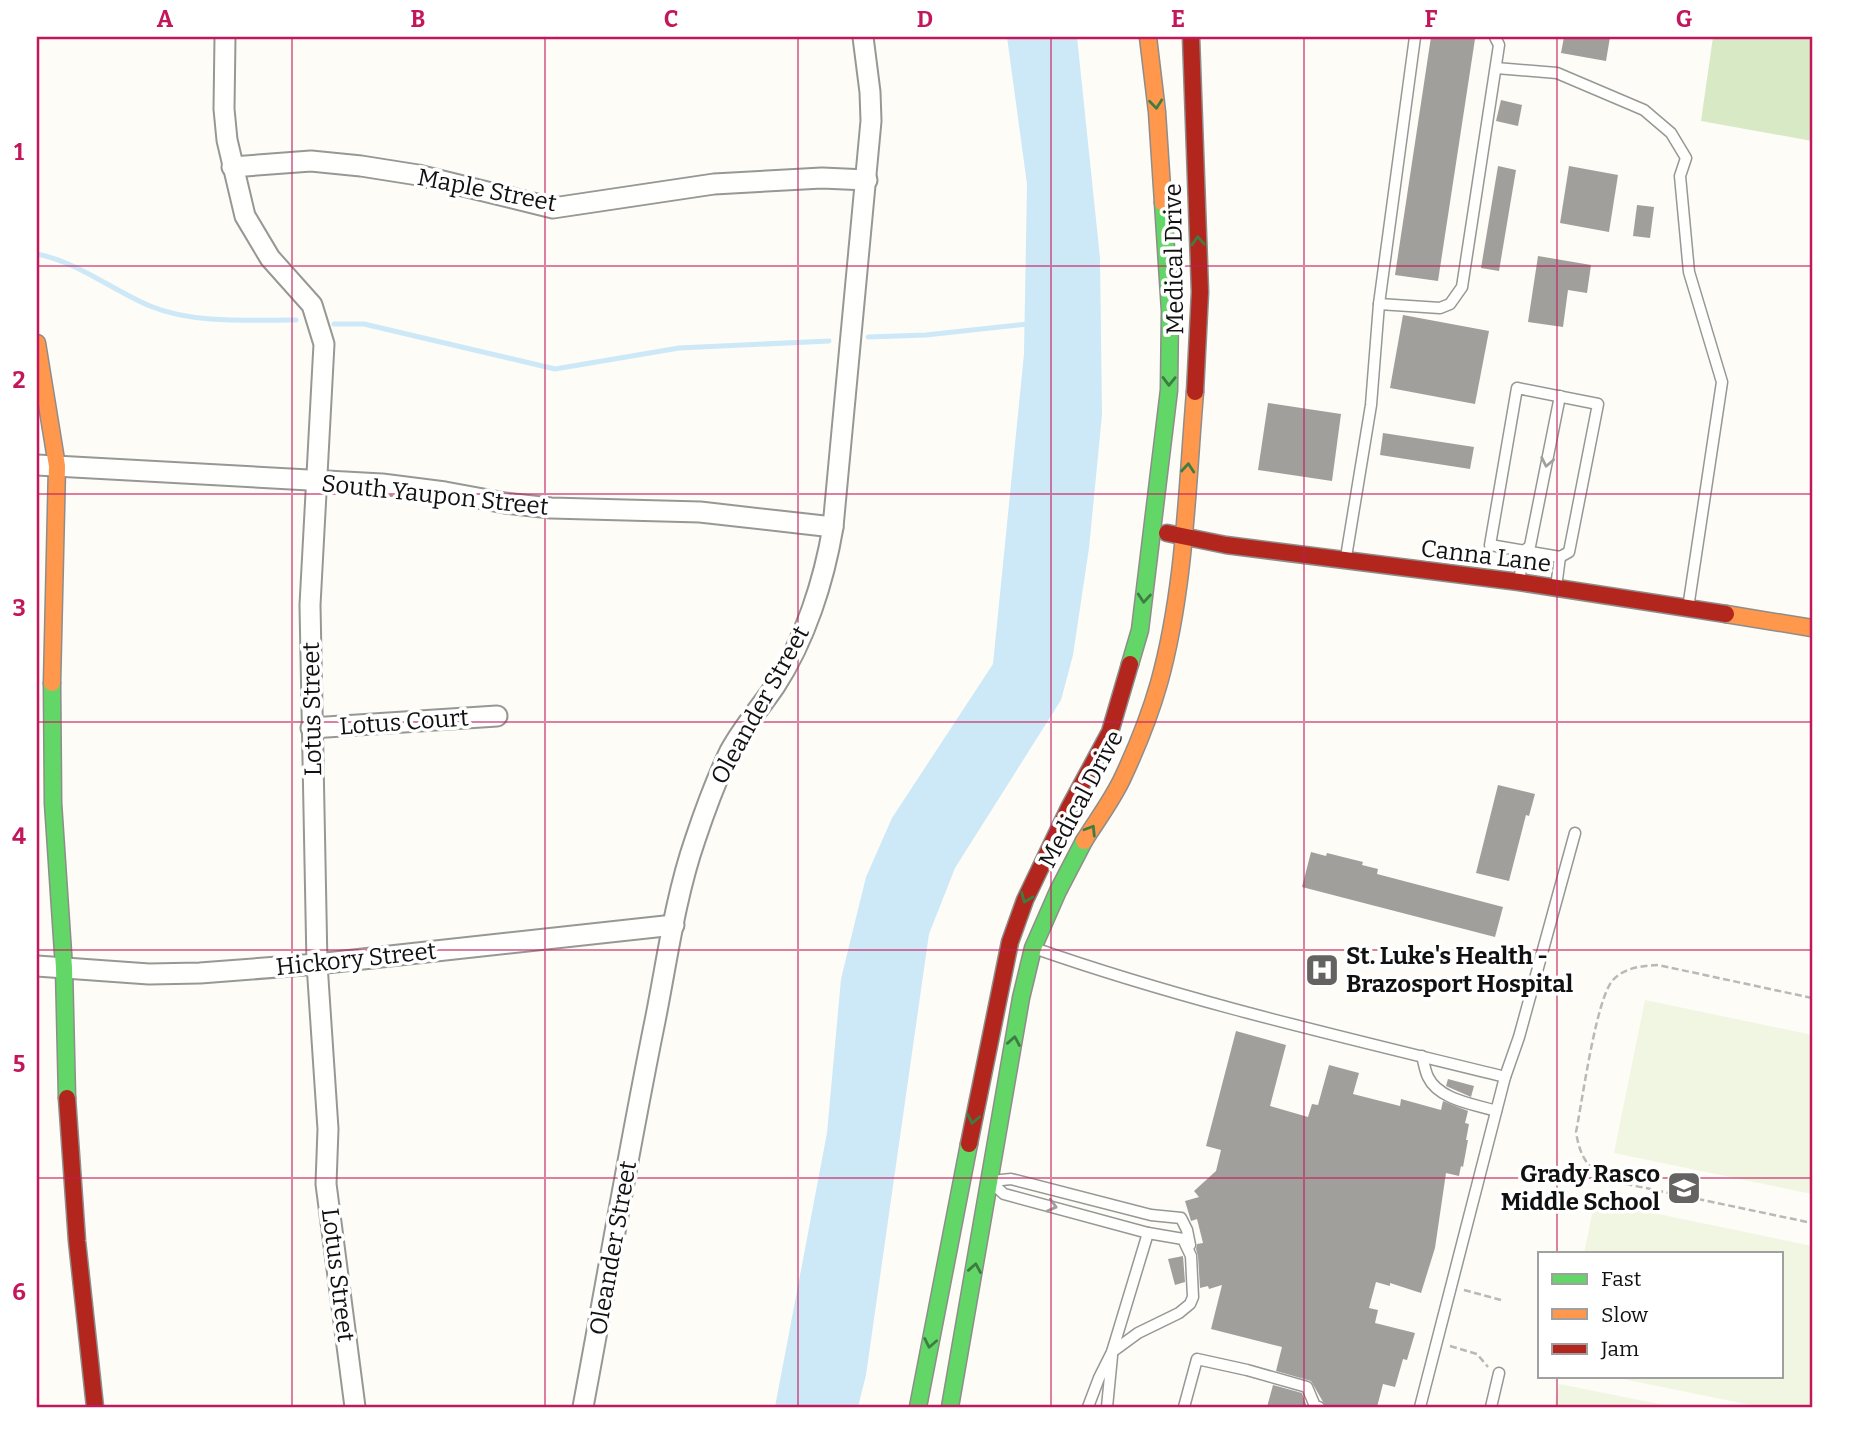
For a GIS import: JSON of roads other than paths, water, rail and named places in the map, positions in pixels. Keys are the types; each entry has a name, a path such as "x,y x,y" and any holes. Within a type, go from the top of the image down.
{"street":[{"name":"Lotus Street","path":"225,37 224,109 232,167 245,216 270,258 313,306 324,345 310,605 317,964 328,1129 326,1184 355,1407"},
{"name":"Oleander Street","path":"583,1407 674,925 694,844 713,789 730,752 775,685 798,644 829,554 871,121 863,37"},
{"name":"Medical Drive","path":"950,1407 998,992 1010,942 1042,860 1110,732 1122,700 1140,630 1169,390 1170,311 1157,112 1148,37"},
{"name":"Medical Drive","path":"918,1407 1033,948 1084,841 1122,780 1144,728 1170,635 1183,536 1198,350 1200,292 1191,37"},
{"name":"Maple Street","path":"232,167 311,161 361,166 418,175 553,208 714,184 822,178 867,180"},
{"path":"37,343 57,466 44,710 64,968 68,1120 77,1241 95,1407"},
{"name":"South Yaupon Street","path":"37,465 382,484 551,508 700,512 833,527"},
{"name":"Canna Lane","path":"1154,530 1226,545 1519,582 1812,628"},
{"name":"Lotus Court","path":"311,728 497,716"},
{"name":"Hickory Street","path":"37,966 162,974 317,964 674,925"}],"lane":[{"path":"1346,561 1371,405 1379,304 1415,37"},
{"path":"1379,304 1440,308 1450,304 1462,287 1496,68 1499,45 1495,37"},
{"path":"1496,68 1557,73 1644,110 1671,133 1686,159 1680,176 1689,272 1722,382 1688,608"},
{"path":"1517,388 1560,396 1598,404 1569,552 1560,557 1490,545 1517,388"},
{"path":"1519,582 1524,551 1530,546 1560,396"},
{"path":"1556,588 1560,557"},
{"path":"1420,1407 1505,1077 1519,1037 1575,833"},
{"path":"1010,942 1162,989 1505,1077"},
{"path":"1422,1056 1429,1078 1437,1090 1496,1111"},
{"path":"976,1178 1011,1179 1150,1216 1181,1218 1187,1230 1191,1256 1193,1297 1190,1304 1138,1333 1112,1352"},
{"path":"976,1178 1004,1194 1147,1233 1184,1239 1191,1256"},
{"path":"1088,1407 1098,1378 1112,1352 1147,1233"},
{"path":"1107,1407 1112,1352"},
{"path":"1184,1407 1197,1359 1307,1387 1315,1406 1319,1407"},
{"path":"1491,1407 1494,1372"}],"water":[{"path":"1007,37 1077,37 1100,258 1102,415 1089,548 1073,655 1061,700 955,868 929,934 866,1375 858,1407 775,1407 827,1133 841,979 866,877 892,818 993,664 1024,354 1027,184"}],"waterway":[{"path":"37,254 67,263 136,300 167,312 222,320 296,320"},
{"path":"334,324 364,324 555,369 679,348 829,341"},
{"path":"868,337 926,335 1028,324"}],"place":[{"name":"St. Luke's Health - Brazosport Hospital","path":"1322,970"},
{"name":"Grady Rasco Middle School","path":"1684,1188"}]}
